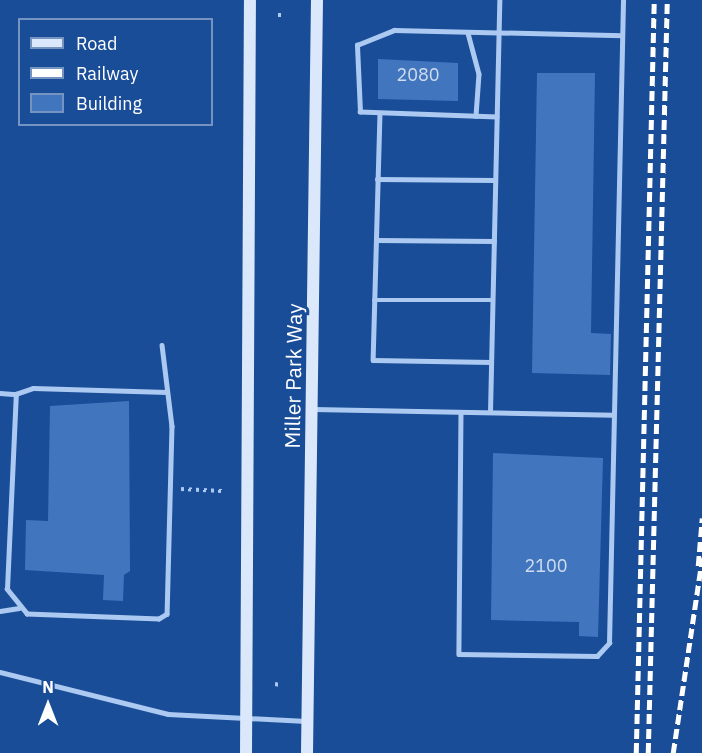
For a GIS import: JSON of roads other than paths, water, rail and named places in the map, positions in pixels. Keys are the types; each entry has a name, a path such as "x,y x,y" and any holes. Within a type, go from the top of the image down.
{"main road":[{"name":"Miller Park Way","path":"246,753 250,0"},
{"name":"Miller Park Way","path":"307,753 317,0"}],"lane":[{"path":"490,412 499,0"},
{"path":"461,412 459,654 597,656 609,643 623,0"},
{"path":"497,117 360,112 357,45 394,30 622,35"},
{"path":"468,33 479,74 476,116"},
{"path":"380,113 373,360 491,362"},
{"path":"377,179 495,180"},
{"path":"376,240 494,241"},
{"path":"374,300 492,300"},
{"path":"0,611 18,608 39,617 159,620 167,614 171,488 167,392 162,345"},
{"path":"0,393 16,394 33,388 167,392"},
{"path":"16,394 7,589 18,608"},
{"path":"313,409 613,415"},
{"path":"0,672 168,714 246,722 308,721"}],"railway":[{"path":"636,753 654,0"},
{"path":"648,753 667,0"},
{"path":"698,566 702,518"},
{"path":"673,753 702,558"}]}
